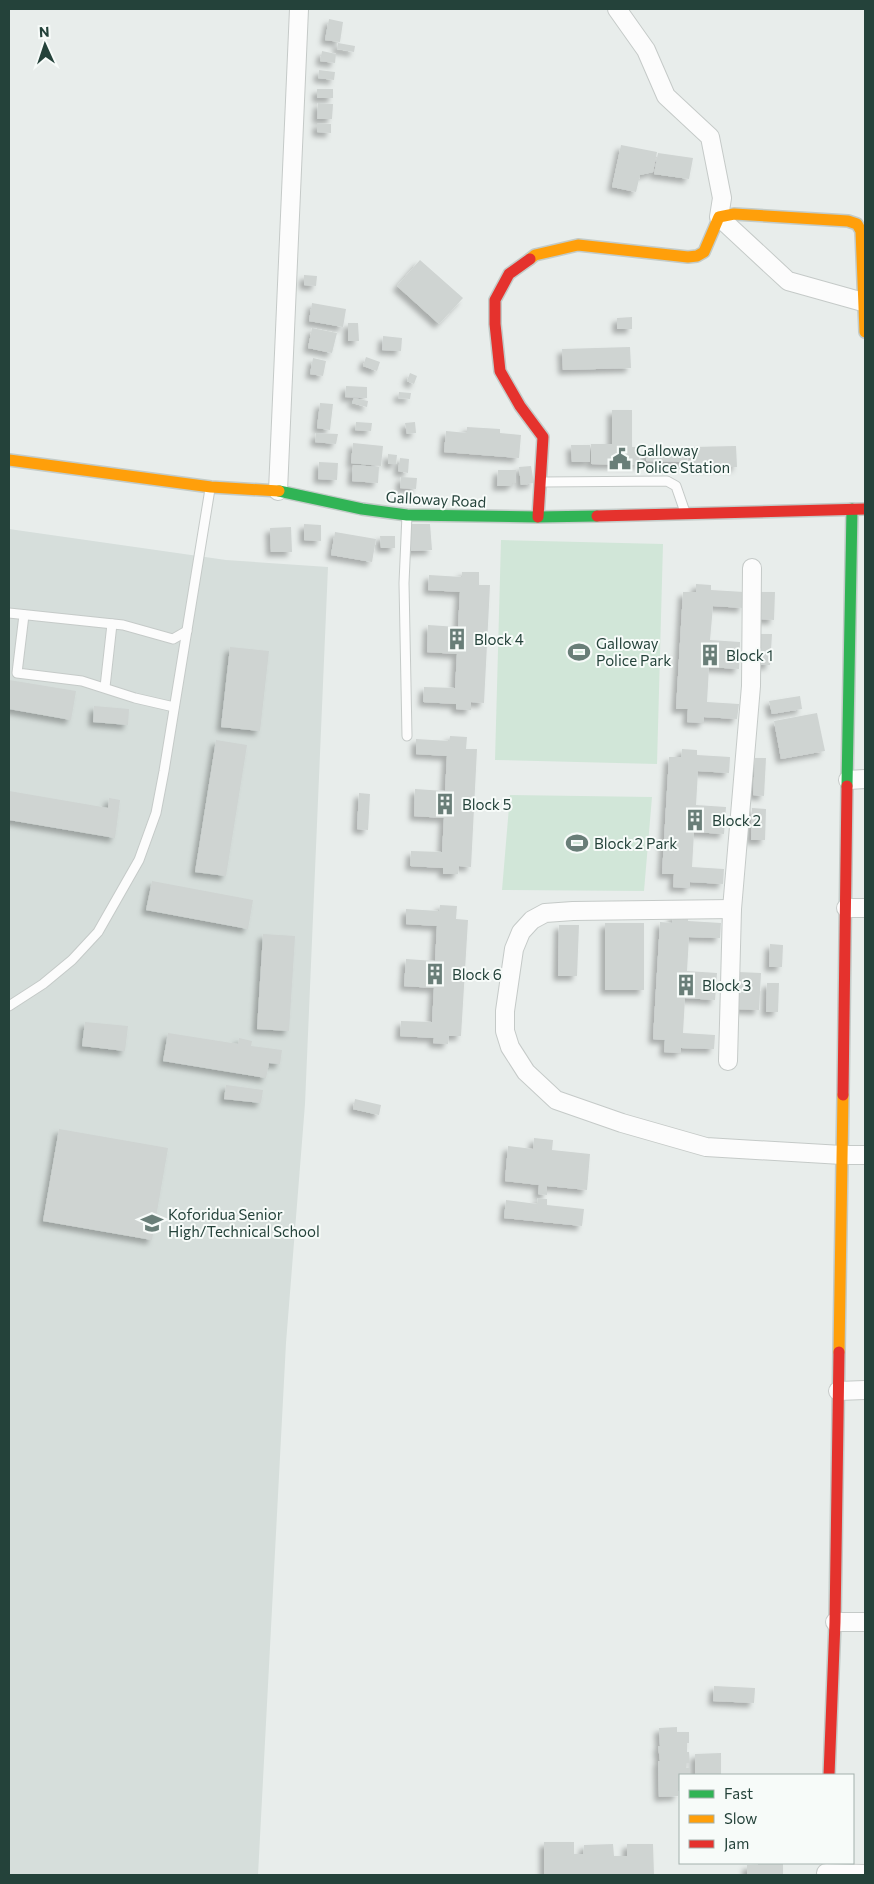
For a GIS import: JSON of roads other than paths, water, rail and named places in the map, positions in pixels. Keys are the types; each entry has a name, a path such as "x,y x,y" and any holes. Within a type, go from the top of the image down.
{"street":[{"path":"278,491 299,9"},
{"path":"538,517 543,437 520,406 500,370 495,324 495,300 509,274 535,256 578,245 688,257 697,256 704,252 718,217 722,198 710,136 666,96 646,50 619,10"},
{"path":"718,217 734,214 848,221 857,224 862,231 865,332"},
{"path":"718,217 788,281 863,302"},
{"name":"Galloway Road","path":"9,460 211,487 278,491 362,509 407,515 538,517 865,509"},
{"path":"829,1774 835,1622 852,509"},
{"path":"728,1061 732,909 751,686 752,568"},
{"path":"848,780 865,780"},
{"path":"846,908 865,908"},
{"path":"732,909 573,911 545,913 532,920 522,932 514,949 505,1011 505,1031 510,1047 526,1072 556,1100 604,1118 706,1146 865,1155"},
{"path":"838,1391 865,1390"},
{"path":"835,1622 865,1622"},
{"path":"826,1870 865,1874"}],"lane":[{"path":"540,482 667,481 676,486 686,514"},
{"path":"9,1006 43,984 72,960 98,932 139,860 156,813 211,487"},
{"path":"407,515 404,583 407,736"},
{"path":"9,613 123,625 172,639 187,631"},
{"path":"24,615 17,673 67,678 105,687 135,698 174,707"},
{"path":"105,687 112,624"}],"place":[{"name":"Galloway Police Station","path":"620,459"},
{"name":"Block 4","path":"457,639"},
{"name":"Galloway Police Park","path":"579,652"},
{"name":"Block 1","path":"710,655"},
{"name":"Block 5","path":"445,804"},
{"name":"Block 2","path":"695,820"},
{"name":"Block 2 Park","path":"577,843"},
{"name":"Block 6","path":"435,974"},
{"name":"Block 3","path":"686,985"},
{"name":"Koforidua Senior High/Technical School","path":"152,1223"}]}
